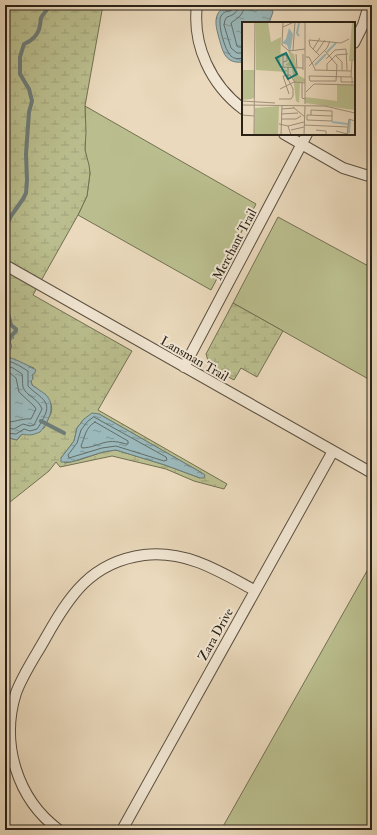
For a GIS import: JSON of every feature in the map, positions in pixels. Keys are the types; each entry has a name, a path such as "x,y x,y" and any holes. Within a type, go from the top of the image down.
{"street":[{"path":"197,5 197,36 204,60 211,74 222,88 233,101 242,108"},
{"path":"355,41 363,25 369,5"},
{"path":"286,135 343,168 372,177"},
{"name":"Merchant Trail","path":"184,367 306,135"},
{"name":"Lansman Trail","path":"5,265 372,473"},
{"name":"Zara Drive","path":"122,830 332,451"},
{"path":"59,830 37,810 21,787 10,751 9,730 13,702 20,684 56,619 73,594 87,579 103,568 133,557 156,555 176,556 199,562 254,590"}],"green space":[{"path":"5,5 103,5 85,106 85,150 90,173 87,196 33,295 132,351 98,410 227,484 224,489 194,481 166,469 112,456 60,467 56,462 49,471 5,506 5,437 17,440 22,434 44,428 52,408 46,396 32,385 31,381 33,379 32,374 34,368 10,358 8,352 12,335 8,335 8,343 5,348","holes":["99,414 202,473 200,478 165,465 116,450 103,452 65,463 61,458 74,441 77,428 84,419"]},
{"path":"85,106 256,204 211,290 78,215 87,196 90,173 85,150"},
{"path":"278,217 372,268 372,381 233,303"},
{"path":"233,303 283,331 257,377 241,368 234,380 210,367 206,354"},
{"path":"372,562 372,830 221,830"}],"water":[{"path":"268,6 273,12 269,22 242,22 242,62 232,61 229,59 220,43 216,21 218,13 225,7"},
{"path":"8,335 12,335 14,338 10,340 12,347 8,352 10,358 36,370 32,375 32,385 45,394 51,403 49,418 40,432 30,435 22,434 17,440 5,437 5,348 8,343"},
{"path":"92,413 99,414 202,473 205,475 204,478 200,478 165,465 116,450 103,452 71,462 61,462 61,458 74,441 77,428 84,419"}],"waterway":[{"path":"5,240 5,228 26,193 26,154 29,112 32,101 29,89 20,74 20,57 24,44 30,41 37,34 41,18 50,5"},
{"path":"5,312 8,314 11,325 16,329 16,331 9,338"},
{"path":"41,421 64,433"}]}
